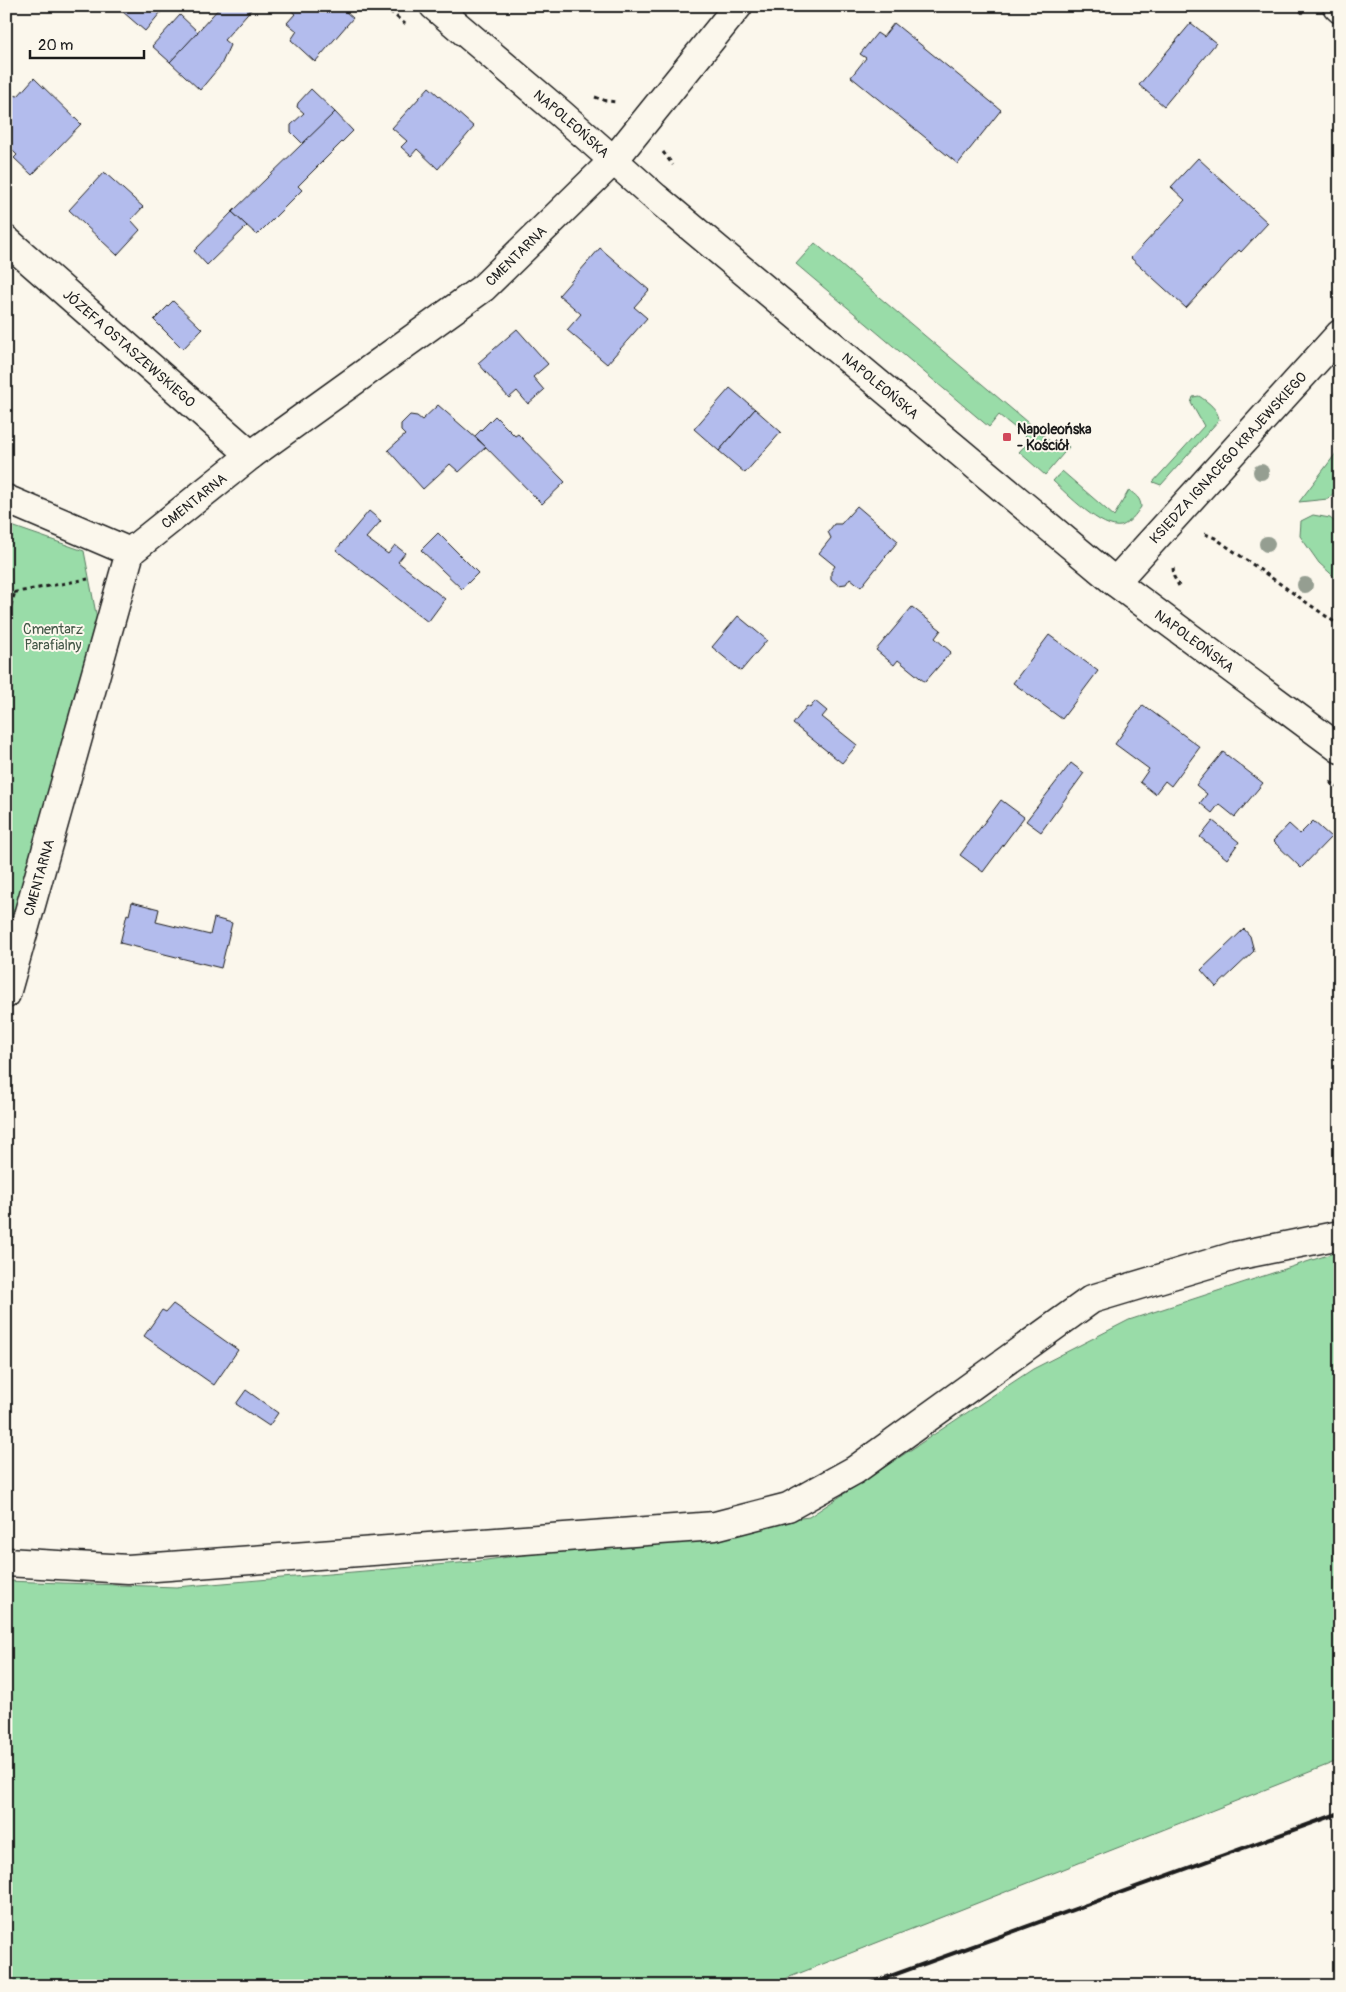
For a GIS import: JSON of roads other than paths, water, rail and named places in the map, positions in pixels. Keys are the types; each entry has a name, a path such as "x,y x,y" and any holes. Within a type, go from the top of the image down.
{"street":[{"name":"NAPOLEOŃSKA","path":"434,6 662,204 1115,582 1340,749"},
{"name":"CMENTARNA","path":"6,994 122,548 483,288 613,161 738,6"},
{"path":"1336,6 1340,9"},
{"name":"JÓZEFA OSTASZEWSKIEGO","path":"6,240 251,455"},
{"name":"KSIĘDZA IGNACEGO KRAJEWSKIEGO","path":"1115,582 1340,334"},
{"path":"6,499 122,548"},
{"path":"6,1562 128,1569 715,1526 788,1507 855,1470 1092,1299 1235,1256 1340,1235"}],"railway":[{"path":"863,1986 1340,1813"}],"place":[{"name":"Napoleońska - Kościół","path":"1007,437"}],"park label":[{"name":"Cmentarz Parafialny","path":"53,638"}]}
